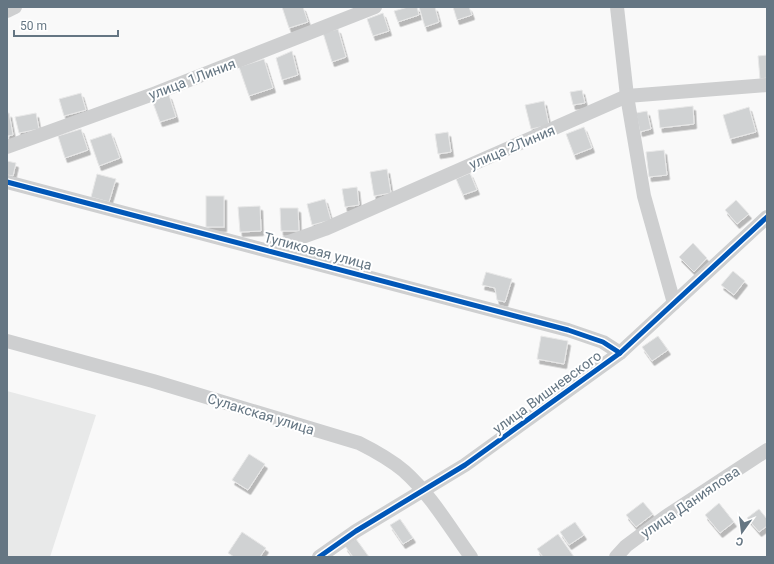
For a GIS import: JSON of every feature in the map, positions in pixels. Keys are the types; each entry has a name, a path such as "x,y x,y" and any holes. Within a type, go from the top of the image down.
{"street":[{"path":"7,11 15,7"},
{"name":"улица 1Линия","path":"7,147 156,93 375,7"},
{"path":"617,7 627,96 644,196 674,303"},
{"name":"улица 2Линия","path":"266,250 325,229 627,96 767,85"},
{"name":"Тупиковая улица","path":"7,182 568,330 603,342 620,353"},
{"name":"улица Вишневского","path":"319,557 356,531 465,465 620,353 767,217"},
{"name":"Сулакская улица","path":"7,341 153,381 360,443 383,456 404,471 423,491 470,557"},
{"name":"улица Даниялова","path":"616,557 626,546 665,517 767,450"}],"shaded area":[{"path":"7,391 96,415 50,557 7,557"}],"building":[{"path":"282,7 303,7 308,22 289,28"},
{"path":"408,7 417,7 419,15 398,22 394,11"},
{"path":"419,7 435,7 439,22 425,27"},
{"path":"453,7 469,7 472,15 457,20"},
{"path":"383,13 389,31 373,36 367,19"},
{"path":"338,29 346,57 332,62 323,33"},
{"path":"292,51 298,75 282,80 276,58"},
{"path":"767,55 767,78 760,79 758,56"},
{"path":"264,59 273,88 249,96 239,67"},
{"path":"582,90 585,103 573,105 570,92"},
{"path":"81,93 86,110 64,116 59,99"},
{"path":"169,95 176,117 160,122 152,100"},
{"path":"544,101 549,125 531,129 525,105"},
{"path":"693,106 694,124 660,128 658,110"},
{"path":"749,107 756,132 730,139 723,115"},
{"path":"647,111 651,129 640,132 636,113"},
{"path":"7,113 9,113 13,135 7,136"},
{"path":"36,113 39,129 19,133 15,117"},
{"path":"584,127 592,148 574,155 566,134"},
{"path":"81,129 88,150 65,158 58,136"},
{"path":"448,132 451,152 438,154 435,134"},
{"path":"111,133 120,158 99,166 90,140"},
{"path":"664,150 667,175 649,177 646,152"},
{"path":"7,161 16,163 13,176 7,175"},
{"path":"387,169 391,193 374,196 370,172"},
{"path":"470,173 477,190 463,195 456,179"},
{"path":"97,174 116,179 109,202 91,197"},
{"path":"357,187 359,205 345,207 342,189"},
{"path":"206,196 224,196 224,227 206,227"},
{"path":"325,199 331,220 312,225 307,204"},
{"path":"736,200 749,214 737,224 725,210"},
{"path":"260,206 261,231 240,232 238,207"},
{"path":"280,208 298,208 299,231 281,231"},
{"path":"693,243 707,258 694,272 679,257"},
{"path":"733,271 745,281 734,295 721,285"},
{"path":"486,272 512,279 505,302 497,300 495,288 482,285"},
{"path":"541,336 568,341 564,364 537,359"},
{"path":"658,336 668,350 652,361 642,347"},
{"path":"249,454 265,464 248,490 232,480"},
{"path":"643,502 653,514 636,527 626,515"},
{"path":"719,503 734,522 720,533 705,515"},
{"path":"759,509 767,519 767,526 759,532 747,518"},
{"path":"400,519 413,538 403,544 390,525"},
{"path":"575,522 584,535 569,545 560,532"},
{"path":"242,532 266,548 260,557 234,557 228,553"},
{"path":"558,534 574,557 543,557 537,549"},
{"path":"356,539 369,557 353,557 345,546"}],"cycle path":[{"path":"7,182 568,330 603,342 620,353"},
{"path":"319,557 356,531 465,465 620,353 767,217"}]}
